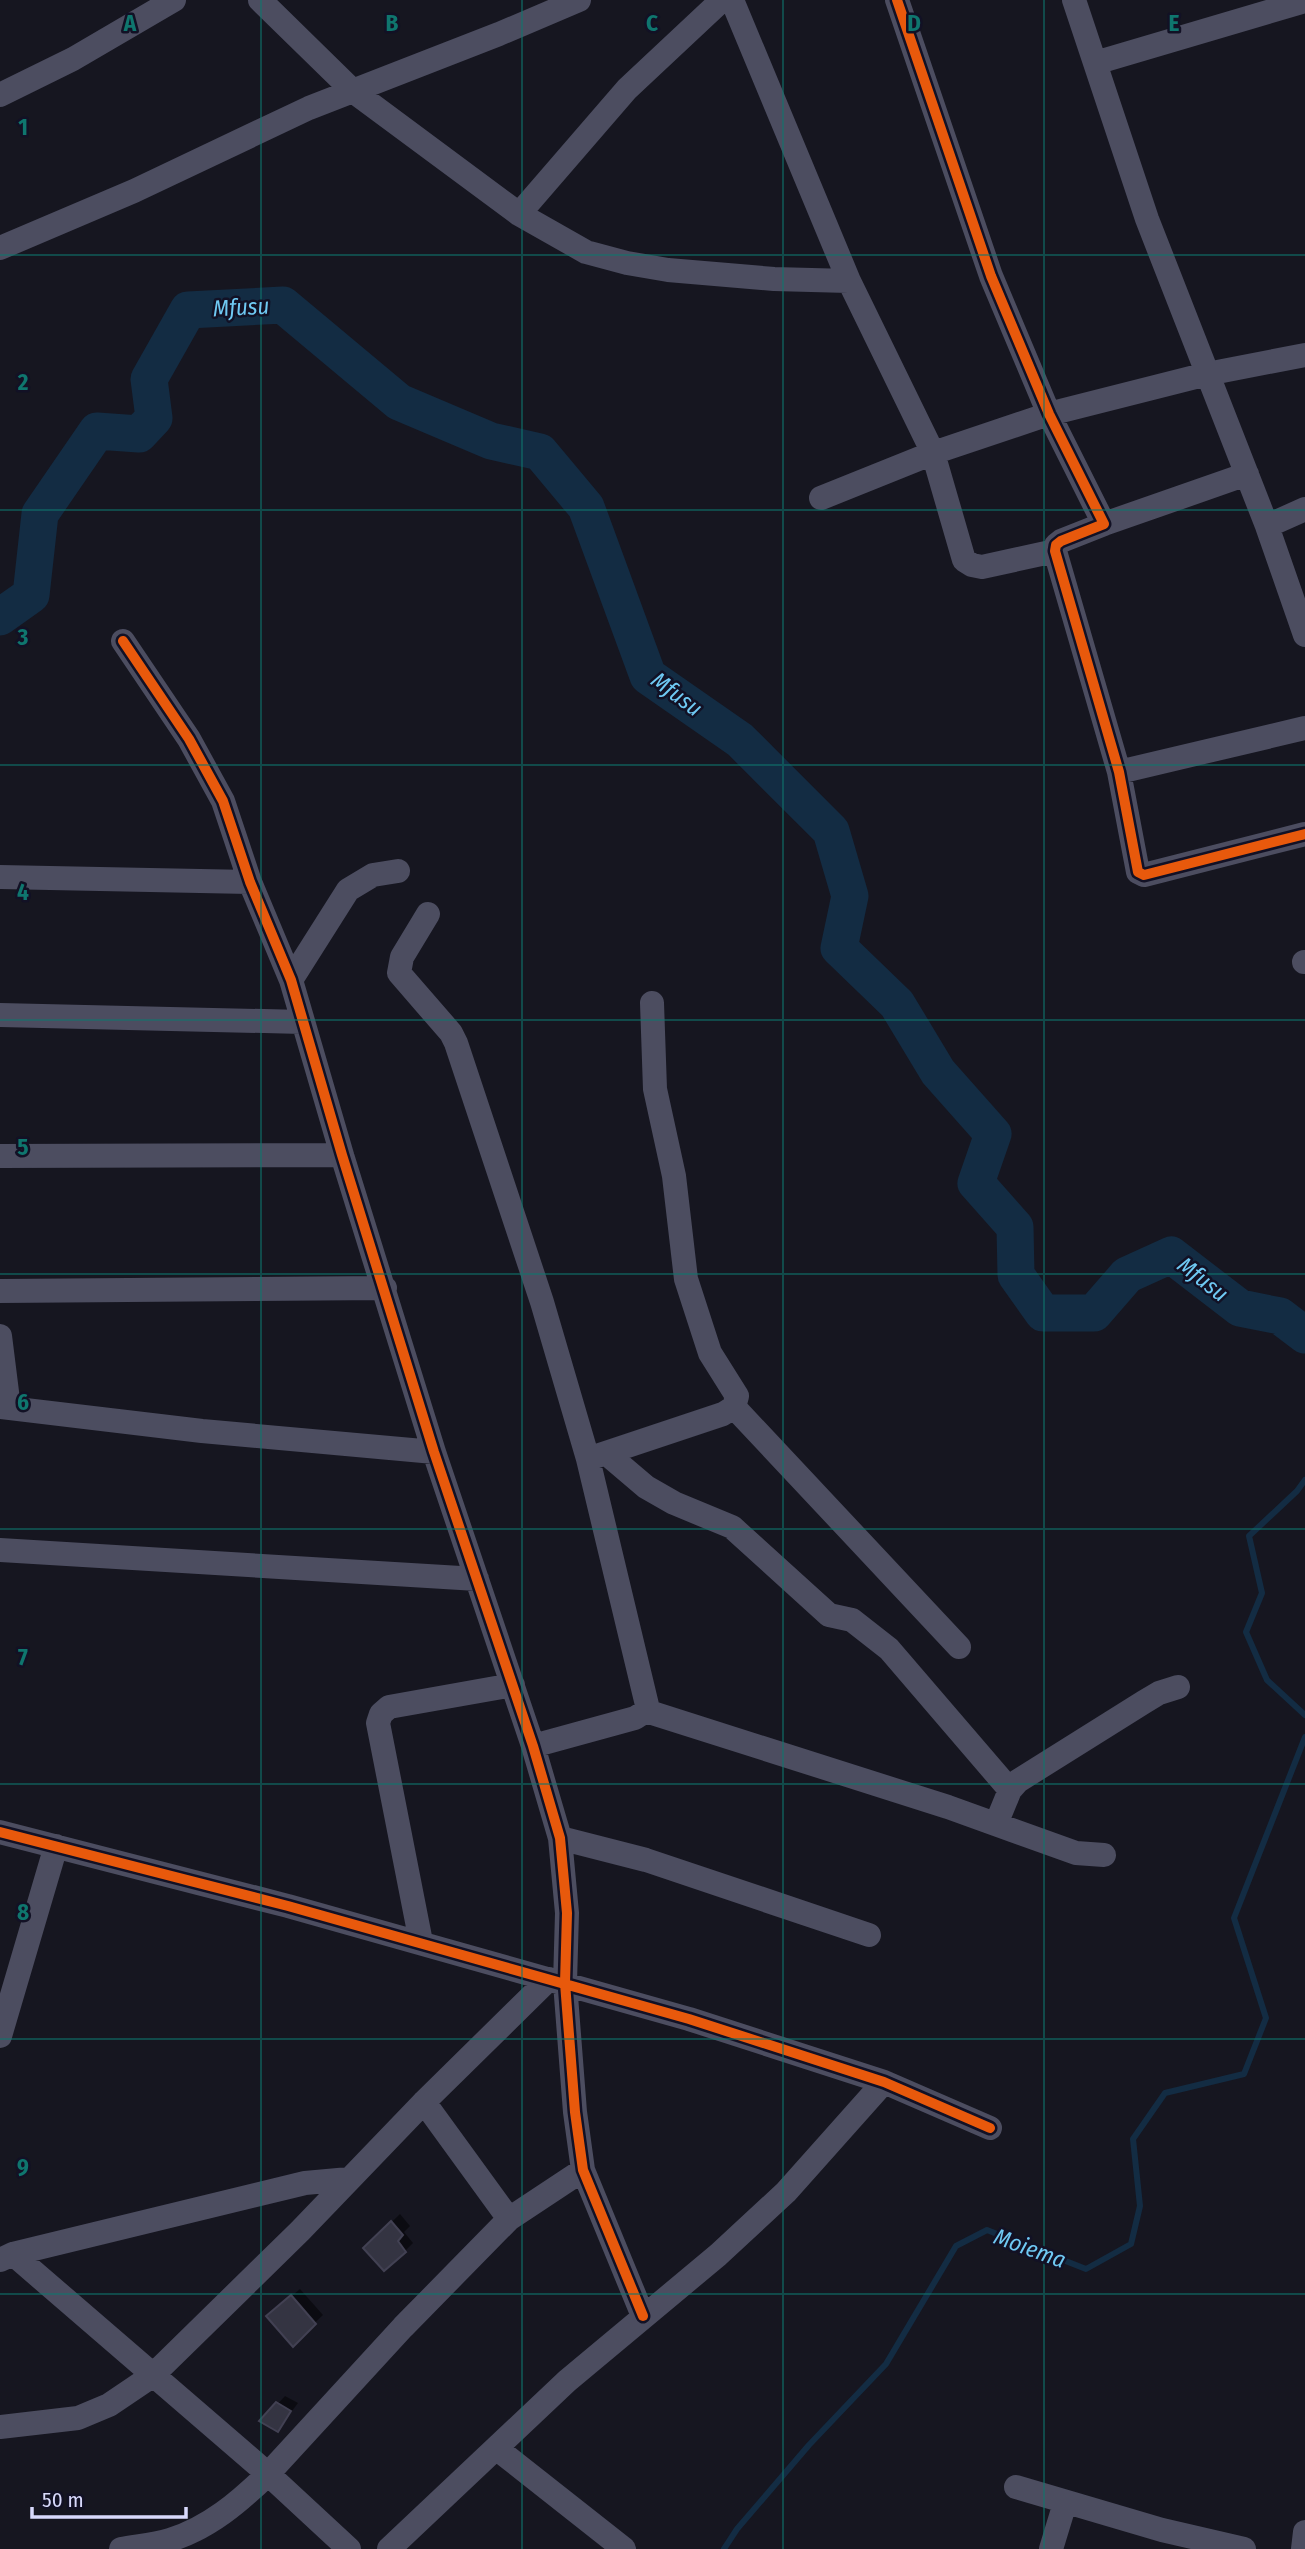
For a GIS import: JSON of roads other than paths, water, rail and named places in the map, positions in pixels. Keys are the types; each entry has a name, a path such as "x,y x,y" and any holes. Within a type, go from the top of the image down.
{"street":[{"path":"0,95 73,60 174,0"},
{"path":"260,0 352,92 519,214 586,252 626,263 668,270 774,279 849,281"},
{"path":"0,248 134,191 309,108 579,0"},
{"path":"519,214 627,89 722,0"},
{"path":"732,0 849,281 933,453 964,560 982,568 1055,551"},
{"path":"897,0 991,276 1049,414 1104,524"},
{"path":"1074,0 1147,219 1267,526 1305,635"},
{"path":"1094,63 1305,1"},
{"path":"821,498 933,453 1049,414 1207,374 1305,355"},
{"path":"1247,474 1061,541 1056,545 1055,551 1119,772 1137,869 1144,875 1305,834"},
{"path":"1267,526 1305,509"},
{"path":"123,641 189,739 223,802 250,882 291,980 434,1452 533,1746 560,1838 567,1913 557,1981 583,2170 643,2316"},
{"path":"1119,772 1305,728"},
{"path":"291,980 348,890 373,875 398,871"},
{"path":"0,877 250,882"},
{"path":"428,914 402,957 398,973 452,1033 597,1456 647,1705 646,1711 635,1718 533,1746"},
{"path":"597,1456 723,1414 734,1406 737,1396 710,1353 686,1279 674,1176 655,1089 652,1003"},
{"path":"0,1015 303,1022"},
{"path":"0,1156 342,1155"},
{"path":"0,1291 385,1288"},
{"path":"0,1336 4,1408 202,1431 434,1452"},
{"path":"734,1406 959,1647"},
{"path":"597,1456 674,1503 732,1527 829,1615 852,1620 889,1649 1010,1790"},
{"path":"0,1550 477,1579"},
{"path":"421,1942 378,1723 381,1714 389,1707 513,1685"},
{"path":"996,1824 1010,1790 1018,1781 1144,1702 1178,1687"},
{"path":"646,1711 996,1824 1076,1853 1104,1855"},
{"path":"0,1832 421,1942 689,2019 884,2082 990,2128"},
{"path":"560,1838 646,1860 869,1935"},
{"path":"0,2036 56,1846"},
{"path":"0,2427 78,2418 108,2405 152,2376 300,2231 424,2102 557,1981"},
{"path":"389,2549 567,2381 718,2255 786,2192 884,2082"},
{"path":"424,2102 509,2219"},
{"path":"121,2549 169,2541 199,2529 237,2504 403,2327 509,2219 583,2170"},
{"path":"7,2257 305,2183 349,2179"},
{"path":"7,2257 268,2474 349,2549"},
{"path":"496,2448 624,2549"},
{"path":"1016,2487 1162,2530 1244,2549"},
{"path":"1051,2549 1065,2503"},
{"path":"1303,2549 1305,2532"}],"waterway":[{"name":"Mfusu","path":"0,617 31,595 40,514 97,431 139,434 154,418 149,379 188,310 283,305 399,402 491,441 540,452 586,507 648,676 740,740 831,831 850,896 839,948 897,1004 938,1072 993,1134 976,1183 1015,1227 1016,1275 1043,1313 1094,1313 1127,1275 1171,1255 1240,1308 1280,1316 1305,1335"},
{"name":"Moiema","path":"1305,1480 1297,1491 1249,1536 1262,1593 1246,1632 1267,1680 1305,1715"},
{"name":"Moiema","path":"724,2549 737,2529 809,2445 886,2364 956,2246 987,2230 1086,2269 1131,2244 1140,2206 1133,2139 1165,2093 1244,2074 1266,2018 1234,1918 1305,1737"}]}
